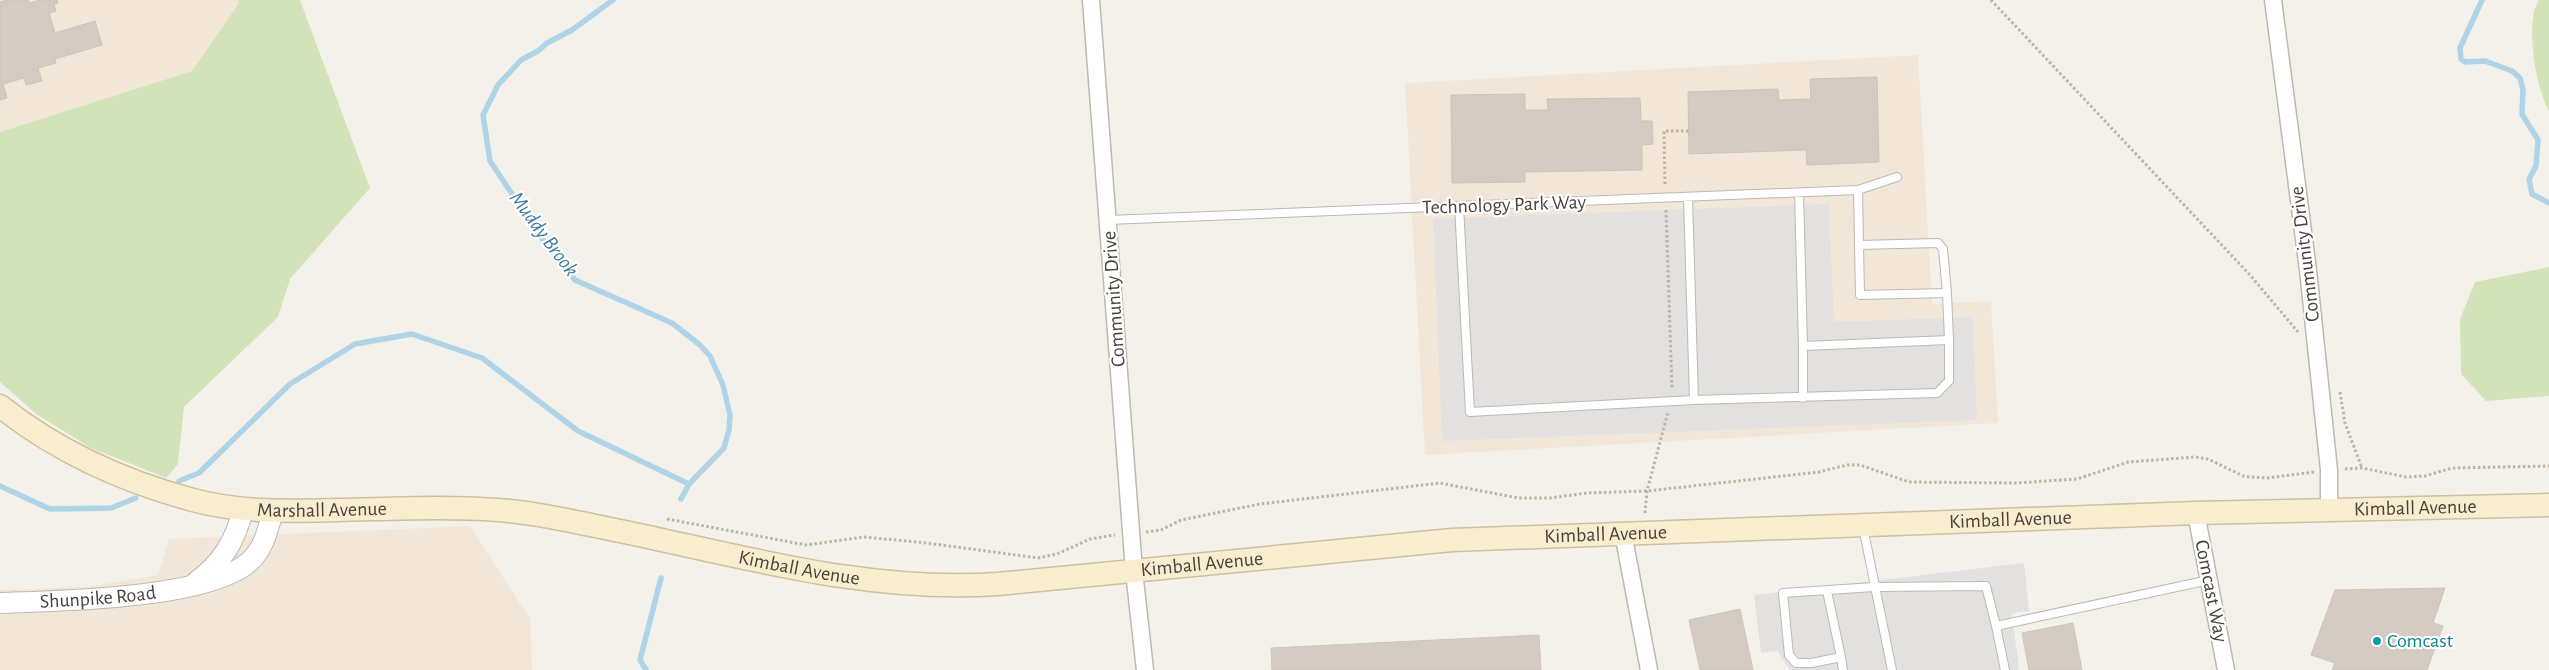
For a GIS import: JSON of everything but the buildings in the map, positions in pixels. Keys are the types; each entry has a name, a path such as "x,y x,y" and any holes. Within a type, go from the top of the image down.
{"main road":[{"name":"Marshall Avenue","path":"0,406 30,429 61,448 108,472 195,501 243,509 273,511 439,508 498,510 537,515 667,541"},
{"name":"Kimball Avenue","path":"667,541 824,574 924,585 990,585 1396,544 1623,533 2329,508 2549,505"}],"street":[{"name":"Community Drive","path":"1092,0 1136,599 1145,670"},
{"name":"Community Drive","path":"2274,0 2317,356 2329,470 2329,508"},
{"name":"Shunpike Road","path":"193,585 209,573 221,560 232,543 243,509"},
{"name":"Shunpike Road","path":"0,603 123,596 172,590 218,578 249,562 265,539 273,511"},
{"name":"Comcast Way","path":"2196,513 2226,670"},
{"path":"1623,533 1649,670"}],"lane":[{"name":"Technology Park Way","path":"1108,220 1858,190 1897,177"},
{"path":"1858,190 1860,295 1947,293"},
{"path":"1800,193 1803,398"},
{"path":"1688,198 1694,400"},
{"path":"1459,206 1470,412 1694,400 1803,398 1937,392 1949,380 1949,340 1944,249 1938,243 1859,245"},
{"path":"1803,346 1949,340"},
{"path":"1862,525 1892,670"},
{"path":"1996,626 2209,580"},
{"path":"1841,657 1796,664 1789,655 1783,593 1874,587 1986,586 2005,670"},
{"path":"1827,591 1843,670"}],"path":[{"path":"1991,0 2250,275 2317,356"},
{"path":"1665,184 1664,132 1689,131"},
{"path":"1666,210 1672,389"},
{"path":"1645,516 1647,492 1668,412"},
{"path":"661,518 806,545 864,537 927,543 1038,558 1057,554 1090,539 1161,530 1182,520 1260,504 1421,485 1450,484 1518,498 1550,498 1587,493 1647,492 1818,472 1847,465 1860,465 1909,482 1954,484 2077,479 2128,462 2195,457 2208,458 2243,476 2267,478 2362,468 2406,477 2425,476 2452,468 2549,466"}],"shaded area":[{"path":"0,0 238,0 239,3 192,71 0,132"},
{"path":"1918,55 1932,304 1991,301 1998,423 1425,455 1405,83"},
{"path":"1829,204 1834,322 1973,317 1977,420 1442,441 1433,219"},
{"path":"470,526 530,619 532,670 0,670 0,590 86,587 158,575 169,539"},
{"path":"2024,563 2029,611 2012,613 2019,670 1790,670 1777,651 1761,653 1754,595"}],"green space":[{"path":"238,0 300,0 370,188 290,279 278,317 184,407 178,464 166,478 91,448 36,414 0,382 0,132 192,71 239,3"},
{"path":"2539,0 2549,0 2549,111 2544,101 2536,72 2532,39 2532,24"},
{"path":"2549,267 2549,396 2486,401 2461,374 2460,319 2475,282"}],"waterway":[{"name":"Muddy Brook","path":"613,0 572,30 521,60 498,85 483,115 490,161 543,240 575,280 672,323 700,345 710,356 723,385 730,415 729,430 724,448 689,484 681,499"},
{"path":"2482,0 2460,48 2461,59 2465,62 2485,61 2512,71 2520,78 2523,90 2522,114 2538,140 2536,166 2529,179 2532,194 2549,203"},
{"path":"179,481 199,473 290,384 355,344 412,334 482,358 578,431 689,484"},
{"path":"0,486 50,509 111,508 136,498"},
{"name":"Muddy Brook","path":"646,670 640,660 661,578"}],"place":[{"name":"Comcast","path":"2377,641"}]}
